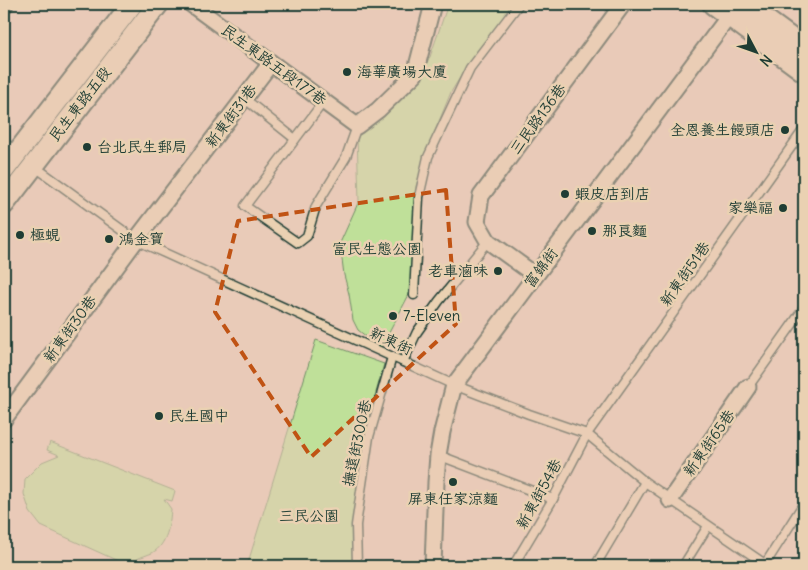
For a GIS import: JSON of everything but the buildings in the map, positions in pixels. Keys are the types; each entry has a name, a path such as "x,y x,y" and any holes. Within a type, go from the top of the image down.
{"street":[{"name":"民生東路五段","path":"4,204 21,156 132,4"},
{"name":"民生東路五段","path":"4,170 21,156 158,4"},
{"name":"民生東路五段177巷","path":"191,4 357,126"},
{"path":"357,126 378,110 415,74 433,4"},
{"name":"三民路136巷","path":"488,241 477,222 481,196 623,4"},
{"path":"731,7 804,48"},
{"path":"731,7 804,71"},
{"name":"富錦街","path":"434,566 438,455 454,385 731,7"},
{"name":"新東街31巷","path":"136,240 245,99 271,62"},
{"name":"新東街30巷","path":"4,419 136,240"},
{"path":"488,241 535,275"},
{"name":"新東街65巷","path":"670,500 748,387"}],"lane":[{"path":"414,295 419,197 428,156 470,68 519,4"},
{"path":"245,99 295,139"},
{"path":"324,101 245,206 298,243 308,236 316,206 346,157 357,126"},
{"name":"新東街51巷","path":"587,434 804,129"},
{"name":"新東街","path":"21,156 136,240 454,385 587,434 670,500 764,565"},
{"path":"404,362 418,332 439,301 488,241"},
{"path":"748,387 804,308"},
{"name":"撫遠街300巷","path":"357,566 356,525 369,437 392,357"},
{"name":"新東街54巷","path":"513,566 587,434"},
{"path":"438,455 552,499"},
{"path":"595,566 646,482"},
{"path":"764,565 804,503"},
{"path":"683,566 708,526"}],"highlighted area":[{"path":"446,190 456,324 311,457 215,312 238,221"}],"green space":[{"name":"富民生態公園","path":"448,4 516,4 472,58 451,92 430,143 416,186 413,225 414,285 381,348 358,330 353,320 340,243 359,201 357,134 382,116 430,57"},
{"name":"三民公園","path":"316,340 384,364 363,439 355,503 352,566 247,566"},
{"path":"50,442 175,491 172,501 164,499 171,509 169,527 164,540 152,553 137,559 147,562 146,566 129,566 41,526 30,512 24,494 25,479 42,462 59,455 47,450"}],"place":[{"name":"海華廣場大廈","path":"347,72"},
{"name":"全恩養生饅頭店","path":"785,130"},
{"name":"台北民生郵局","path":"87,147"},
{"name":"蝦皮店到店","path":"565,194"},
{"name":"家樂福","path":"783,208"},
{"name":"那良麵","path":"592,231"},
{"name":"極蜆","path":"20,235"},
{"name":"鴻金寶","path":"109,239"},
{"name":"老車滷味","path":"498,271"},
{"name":"7-Eleven","path":"393,316"},
{"name":"民生國中","path":"159,416"},
{"name":"屏東任家涼麵","path":"453,482"}]}
